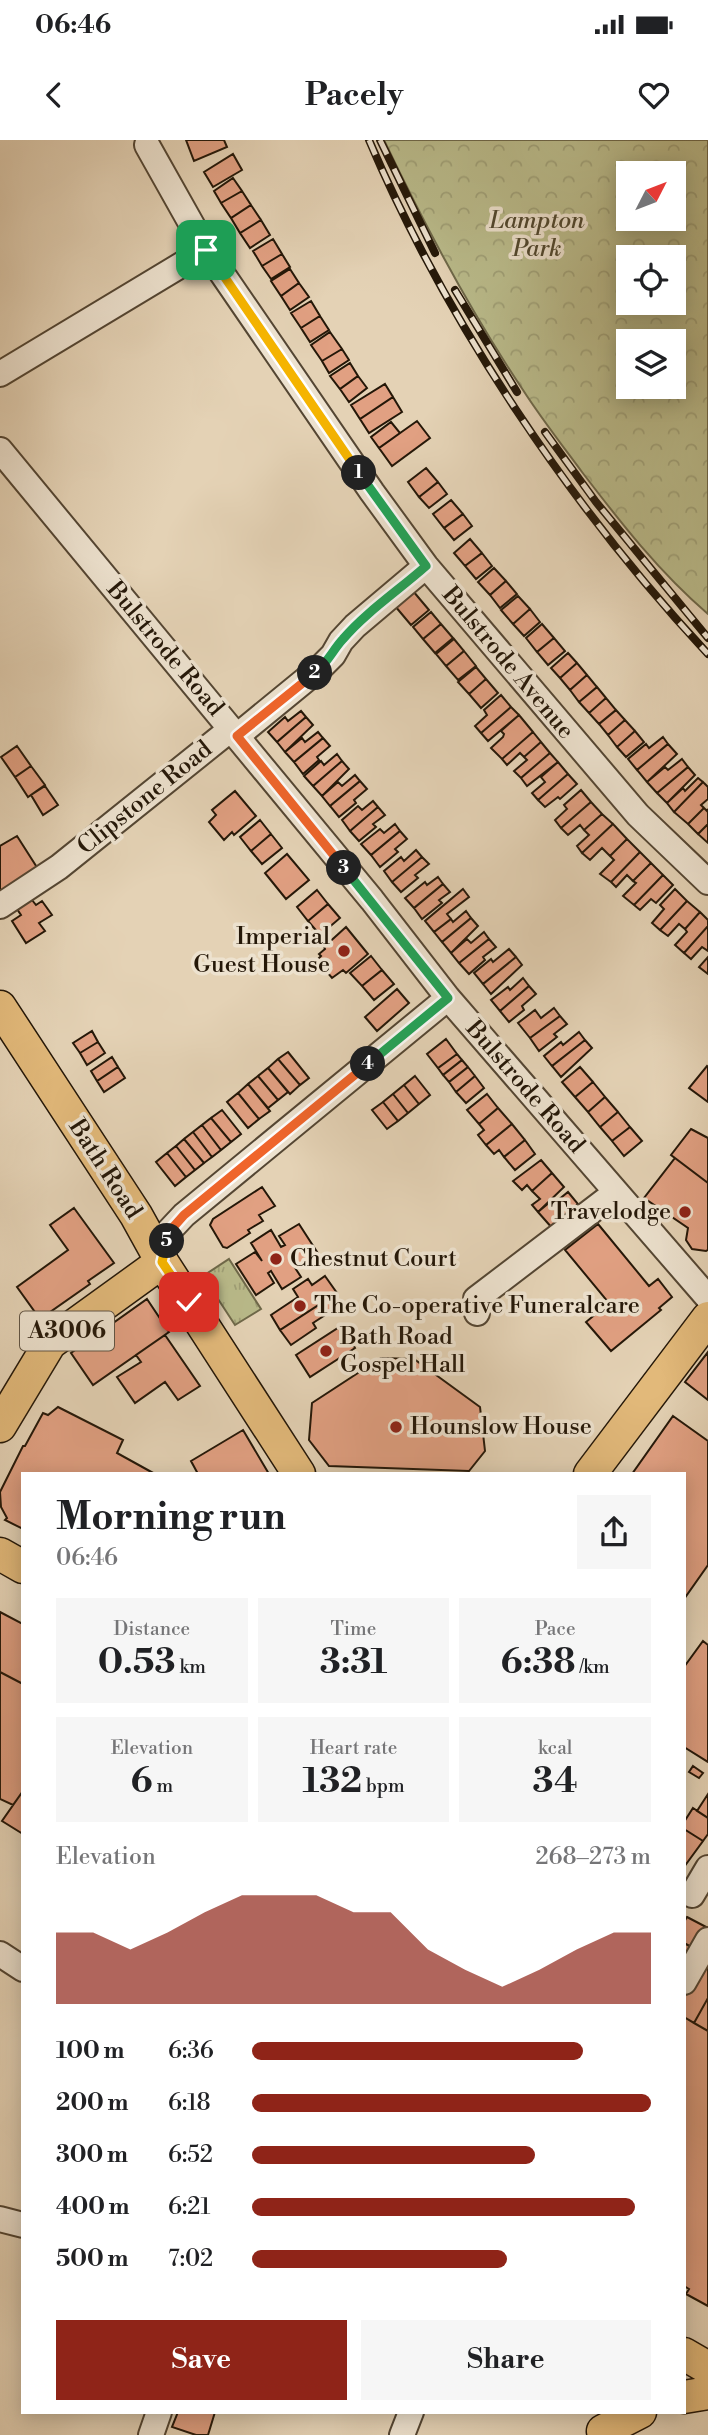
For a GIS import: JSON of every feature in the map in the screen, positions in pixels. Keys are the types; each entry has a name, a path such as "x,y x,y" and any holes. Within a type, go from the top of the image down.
{"main road":[{"name":"Bath Road","path":"0,1007 136,1215 162,1262 298,1472"},
{"name":"A3006","path":"0,1426 50,1343 162,1262"},
{"path":"592,1472 708,1318"},
{"path":"0,1554 21,1566"},
{"path":"686,2397 708,2393"}],"street":[{"name":"Bulstrode Avenue","path":"147,145 206,250 426,566 638,815 708,882"},
{"path":"0,374 206,250"},
{"name":"Bulstrode Road","path":"0,450 372,900 448,998 708,1298"},
{"name":"Clipstone Road","path":"0,906 53,874 320,668 355,626 426,566"},
{"path":"162,1262 168,1233 184,1215 448,998"},
{"path":"477,1313 476,1299 615,1193"},
{"path":"695,1897 708,1868"},
{"path":"686,1978 708,1940"},
{"path":"0,1954 21,1968"},
{"path":"0,2219 21,2224"},
{"path":"151,2435 158,2414"},
{"path":"402,2435 410,2414"}],"green space":[{"name":"Lampton Park","path":"384,140 708,140 708,614 641,546 537,411 503,360 432,236"},
{"path":"229,1259 261,1309 235,1325 203,1276"}],"building":[{"path":"186,140 224,140 227,147 194,161"},
{"path":"233,154 242,170 213,187 204,172"},
{"path":"233,178 242,191 221,203 214,191"},
{"path":"242,191 251,205 231,218 221,203"},
{"path":"251,205 261,220 240,233 231,218"},
{"path":"261,220 270,235 250,248 240,233"},
{"path":"273,239 282,254 262,266 253,251"},
{"path":"282,254 290,267 271,279 262,266"},
{"path":"290,269 299,283 281,296 271,281"},
{"path":"299,283 309,297 290,310 281,296"},
{"path":"311,301 320,316 301,328 291,313"},
{"path":"320,316 329,330 310,342 301,328"},
{"path":"330,332 342,349 322,361 311,345"},
{"path":"342,349 349,360 329,373 322,361"},
{"path":"350,363 358,376 340,389 330,376"},
{"path":"358,376 367,388 349,402 340,389"},
{"path":"385,384 393,397 360,419 351,405"},
{"path":"393,397 402,412 369,433 360,419"},
{"path":"417,421 430,438 392,466 379,448"},
{"path":"391,422 400,433 379,448 371,437"},
{"path":"426,468 438,482 419,497 408,482"},
{"path":"438,482 447,494 429,508 419,497"},
{"path":"451,500 463,514 444,528 433,514"},
{"path":"463,514 472,526 454,540 444,528"},
{"path":"470,539 482,553 465,566 454,553"},
{"path":"482,553 492,566 476,579 465,566"},
{"path":"494,568 506,581 490,595 478,582"},
{"path":"506,581 517,594 500,608 490,595"},
{"path":"413,591 429,610 411,625 395,606"},
{"path":"518,596 530,609 513,624 501,610"},
{"path":"530,609 540,622 524,636 513,624"},
{"path":"431,612 441,624 423,639 413,627"},
{"path":"441,624 453,638 435,653 423,639"},
{"path":"542,624 554,638 537,652 526,638"},
{"path":"554,638 565,651 548,665 537,652"},
{"path":"454,639 464,651 446,666 436,654"},
{"path":"464,651 476,666 458,680 446,666"},
{"path":"568,653 577,663 560,678 551,668"},
{"path":"577,663 587,675 570,690 560,678"},
{"path":"476,667 486,679 469,694 458,682"},
{"path":"587,675 597,687 579,702 570,690"},
{"path":"486,679 498,693 481,708 469,694"},
{"path":"597,687 606,698 589,713 579,702"},
{"path":"501,695 511,707 481,733 475,726 487,715 484,710"},
{"path":"606,698 616,710 599,724 589,713"},
{"path":"511,707 519,715 488,741 481,733"},
{"path":"616,710 625,720 608,735 599,724"},
{"path":"301,711 306,717 277,742 268,732 285,717 288,721"},
{"path":"519,715 533,732 502,759 491,748 503,737 501,731"},
{"path":"306,717 313,725 285,752 277,742"},
{"path":"625,720 635,731 617,747 608,735"},
{"path":"635,731 644,742 626,757 617,747"},
{"path":"318,732 323,738 294,762 285,752 302,738 305,742"},
{"path":"533,732 541,742 524,757 520,753 507,765 502,759"},
{"path":"663,737 668,744 637,770 628,759 646,744 649,748"},
{"path":"323,738 330,746 303,774 294,762"},
{"path":"541,742 550,753 521,778 514,771 527,760 524,757"},
{"path":"668,744 677,754 647,782 637,770"},
{"path":"17,746 31,766 15,777 1,757"},
{"path":"550,753 558,762 527,786 521,778"},
{"path":"337,754 342,761 313,786 304,776 321,761 324,765"},
{"path":"682,759 688,767 657,793 647,782 665,767 668,770"},
{"path":"342,761 349,769 322,796 313,786"},
{"path":"558,762 568,774 538,800 532,793 545,782 541,777"},
{"path":"31,766 45,785 28,797 15,777"},
{"path":"688,767 695,775 667,803 657,793"},
{"path":"568,774 577,784 560,799 558,797 545,807 538,800"},
{"path":"355,775 360,781 330,806 322,796 338,782 342,786"},
{"path":"698,778 703,782 674,812 667,803"},
{"path":"360,781 367,789 354,800 356,803 339,817 330,806"},
{"path":"703,782 708,787 708,799 701,805 704,808 688,824 674,812"},
{"path":"45,786 58,805 43,815 31,795"},
{"path":"581,790 591,802 561,828 555,820 567,809 564,805"},
{"path":"235,791 256,816 224,840 209,822 216,815 212,810"},
{"path":"373,801 378,807 350,831 342,820 358,806 362,810"},
{"path":"591,802 602,814 584,830 580,825 568,835 561,828"},
{"path":"378,807 385,815 373,824 376,827 359,841 350,831"},
{"path":"704,808 707,811 708,809 708,824 698,834 688,824"},
{"path":"602,814 613,824 582,853 577,846 589,835 584,830"},
{"path":"260,820 271,834 251,851 240,837"},
{"path":"395,824 400,831 371,855 361,844 380,829 384,833"},
{"path":"613,824 627,839 610,856 602,848 590,860 582,853"},
{"path":"708,824 708,843 698,834"},
{"path":"400,831 407,839 395,849 398,852 380,867 371,855"},
{"path":"271,834 282,848 262,864 251,851"},
{"path":"17,836 38,869 0,893 0,846"},
{"path":"627,839 640,852 611,882 600,874 614,860 610,856"},
{"path":"416,850 422,857 392,882 384,871 401,857 404,861"},
{"path":"640,852 651,863 633,881 627,875 616,887 611,882"},
{"path":"287,854 309,880 286,899 265,873"},
{"path":"422,857 429,864 415,875 418,878 401,892 392,882"},
{"path":"651,863 663,875 634,905 623,896"},
{"path":"663,875 673,885 656,903 651,899 640,910 634,905"},
{"path":"438,877 443,884 414,908 405,898 425,882 427,885"},
{"path":"443,884 450,892 439,900 442,903 422,919 414,908"},
{"path":"463,889 469,897 447,914 451,919 434,932 425,921"},
{"path":"675,889 687,901 660,930 652,923 664,909 660,905"},
{"path":"317,890 328,904 308,921 297,907"},
{"path":"32,900 36,905 42,901 52,915 39,923 45,931 26,943 12,921 21,915 17,909"},
{"path":"687,901 700,912 685,929 679,924 668,936 660,930"},
{"path":"328,904 340,918 320,935 308,921"},
{"path":"466,911 471,918 442,942 434,932"},
{"path":"700,912 708,920 708,926 684,953 675,945"},
{"path":"471,918 478,926 451,953 442,942"},
{"path":"708,926 708,951 702,947 691,959 684,953"},
{"name":"Imperial Guest House","path":"346,927 368,954 346,973 343,970 332,978 317,960 324,947"},
{"path":"484,932 489,939 459,963 451,953 467,939 471,943"},
{"path":"489,939 496,947 483,957 485,960 469,974 459,963"},
{"path":"509,949 516,957 483,984 474,973"},
{"path":"371,956 382,970 362,986 350,973"},
{"path":"516,957 522,965 491,994 483,984"},
{"path":"708,957 708,974 699,967"},
{"path":"382,970 394,984 374,1000 362,986"},
{"path":"523,978 529,986 500,1011 491,1000 508,987 510,990"},
{"path":"529,986 536,994 522,1006 524,1010 509,1022 500,1011"},
{"path":"397,989 409,1003 377,1031 365,1017"},
{"path":"554,1008 560,1016 530,1038 518,1023 535,1010 541,1018"},
{"path":"560,1016 567,1024 554,1034 557,1037 539,1051 530,1038"},
{"path":"92,1031 98,1042 80,1053 73,1043"},
{"path":"579,1032 585,1040 552,1066 544,1056"},
{"path":"446,1039 457,1054 438,1068 427,1054"},
{"path":"585,1040 592,1048 561,1077 552,1066"},
{"path":"98,1042 105,1053 87,1065 80,1053"},
{"path":"288,1052 309,1078 300,1085 278,1059"},
{"path":"457,1054 462,1060 443,1075 438,1068"},
{"path":"112,1057 118,1067 97,1081 91,1071"},
{"path":"278,1059 300,1085 290,1094 268,1068"},
{"path":"462,1060 468,1067 449,1082 443,1075"},
{"path":"118,1067 125,1078 104,1092 97,1081"},
{"path":"468,1067 475,1076 456,1092 449,1082"},
{"path":"580,1067 593,1082 575,1097 562,1082"},
{"path":"708,1067 708,1102 689,1088"},
{"path":"268,1068 288,1092 278,1100 258,1076"},
{"path":"258,1076 278,1100 268,1108 248,1084"},
{"path":"415,1076 430,1095 419,1104 404,1085"},
{"path":"475,1076 484,1088 466,1103 456,1092"},
{"path":"593,1082 605,1097 588,1112 575,1097"},
{"path":"248,1084 270,1111 259,1119 238,1093"},
{"path":"404,1085 419,1104 408,1113 393,1094"},
{"path":"238,1093 259,1119 248,1128 227,1102"},
{"path":"393,1094 408,1113 398,1121 383,1102"},
{"path":"487,1094 498,1108 479,1124 467,1110"},
{"path":"605,1097 618,1112 600,1127 588,1112"},
{"path":"383,1102 398,1121 387,1129 372,1110"},
{"path":"498,1108 512,1124 486,1145 478,1135 484,1130 479,1124"},
{"path":"222,1110 241,1134 231,1142 211,1118"},
{"path":"618,1112 630,1127 612,1141 600,1127"},
{"path":"211,1118 231,1142 221,1150 202,1125"},
{"path":"512,1124 525,1140 504,1157 499,1150 494,1154 486,1145"},
{"path":"202,1125 221,1150 212,1157 193,1132"},
{"path":"630,1127 642,1141 624,1156 612,1141"},
{"path":"691,1129 708,1138 708,1183 671,1155"},
{"path":"193,1132 212,1157 204,1163 184,1139"},
{"path":"184,1139 204,1163 195,1170 176,1146"},
{"path":"525,1140 535,1154 515,1170 504,1157"},
{"path":"176,1146 195,1170 186,1177 167,1153"},
{"path":"167,1153 186,1177 175,1186 156,1162"},
{"name":"Travelodge","path":"675,1158 708,1183 706,1251 692,1249 686,1240 688,1228 644,1198"},
{"path":"541,1160 552,1173 532,1191 527,1185 522,1190 513,1181"},
{"path":"552,1173 564,1187 538,1212 532,1205 540,1199 532,1191"},
{"path":"262,1187 275,1206 259,1215 263,1221 248,1230 250,1233 227,1248 223,1247 210,1225 213,1219"},
{"path":"568,1192 578,1204 561,1218 564,1220 553,1229 538,1212"},
{"path":"74,1208 114,1263 88,1281 90,1284 40,1319 17,1287 68,1250 50,1225"},
{"name":"Chestnut Court","path":"299,1224 319,1255 299,1268 292,1258 290,1260 301,1277 282,1289 271,1271 268,1273 274,1283 256,1295 236,1264 255,1252 262,1261 251,1243 271,1230 281,1247 285,1245 279,1236"},
{"path":"598,1224 649,1286 658,1279 672,1297 659,1308 661,1310 611,1351 586,1322 609,1303 565,1250"},
{"name":"The Co-operative Funeralcare","path":"325,1276 337,1293 280,1330 271,1315 298,1297 293,1289 308,1279 312,1285"},
{"path":"329,1298 336,1308 313,1323 316,1328 291,1345 280,1330"},
{"path":"147,1299 169,1332 93,1385 71,1353"},
{"name":"Bath Road Gospel Hall","path":"341,1326 355,1348 310,1377 296,1355"},
{"path":"165,1335 200,1386 178,1400 165,1382 135,1403 117,1377 141,1362 136,1355"},
{"path":"708,1352 708,1400 685,1382"},
{"name":"Hounslow House","path":"381,1358 414,1359 480,1407 485,1451 469,1471 329,1466 309,1440 312,1403"},
{"path":"58,1407 123,1440 117,1453 151,1472 21,1472 21,1528 5,1520 7,1518 1,1507 0,1492 43,1413 48,1415"},
{"path":"673,1416 708,1441 708,1565 686,1596 686,1472 633,1472"},
{"path":"243,1430 268,1472 197,1472 191,1461"},
{"path":"0,1612 21,1623 21,1683 0,1672"},
{"path":"703,1641 708,1645 708,1762 686,1748 686,1664"},
{"path":"0,1672 21,1683 21,1794 13,1805 0,1799"},
{"path":"693,1766 703,1773 699,1778 689,1772"},
{"path":"21,1794 21,1833 2,1821"},
{"path":"708,1794 708,1818 697,1811"},
{"path":"693,1808 708,1818 708,1834 703,1841 686,1830 686,1819"},
{"path":"686,1830 703,1841 686,1864"},
{"path":"686,1919 708,1928 708,1956 686,1944"},
{"path":"686,1944 708,1956 708,1998 694,2023 686,2018"},
{"path":"708,1998 708,2031 694,2023"},
{"path":"686,2018 708,2031 708,2306 686,2294 689,2289 686,2287"},
{"path":"177,2414 214,2414 208,2435 196,2435 172,2427"}],"railway":[{"path":"369,140 400,209 436,277 517,411 609,538 708,654"},
{"path":"380,140 435,253"},
{"path":"455,290 517,392"},
{"path":"545,432 596,502 708,638"}],"place":[{"name":"Imperial Guest House","path":"344,951"},
{"name":"Travelodge","path":"685,1212"},
{"name":"Chestnut Court","path":"276,1259"},
{"name":"The Co-operative Funeralcare","path":"300,1306"},
{"name":"Bath Road Gospel Hall","path":"326,1351"},
{"name":"Hounslow House","path":"396,1427"}],"route":[{"path":"189,1302 162,1262 168,1233 184,1215 448,998 372,900 237,736 320,668 355,626 426,566 206,250"}]}
